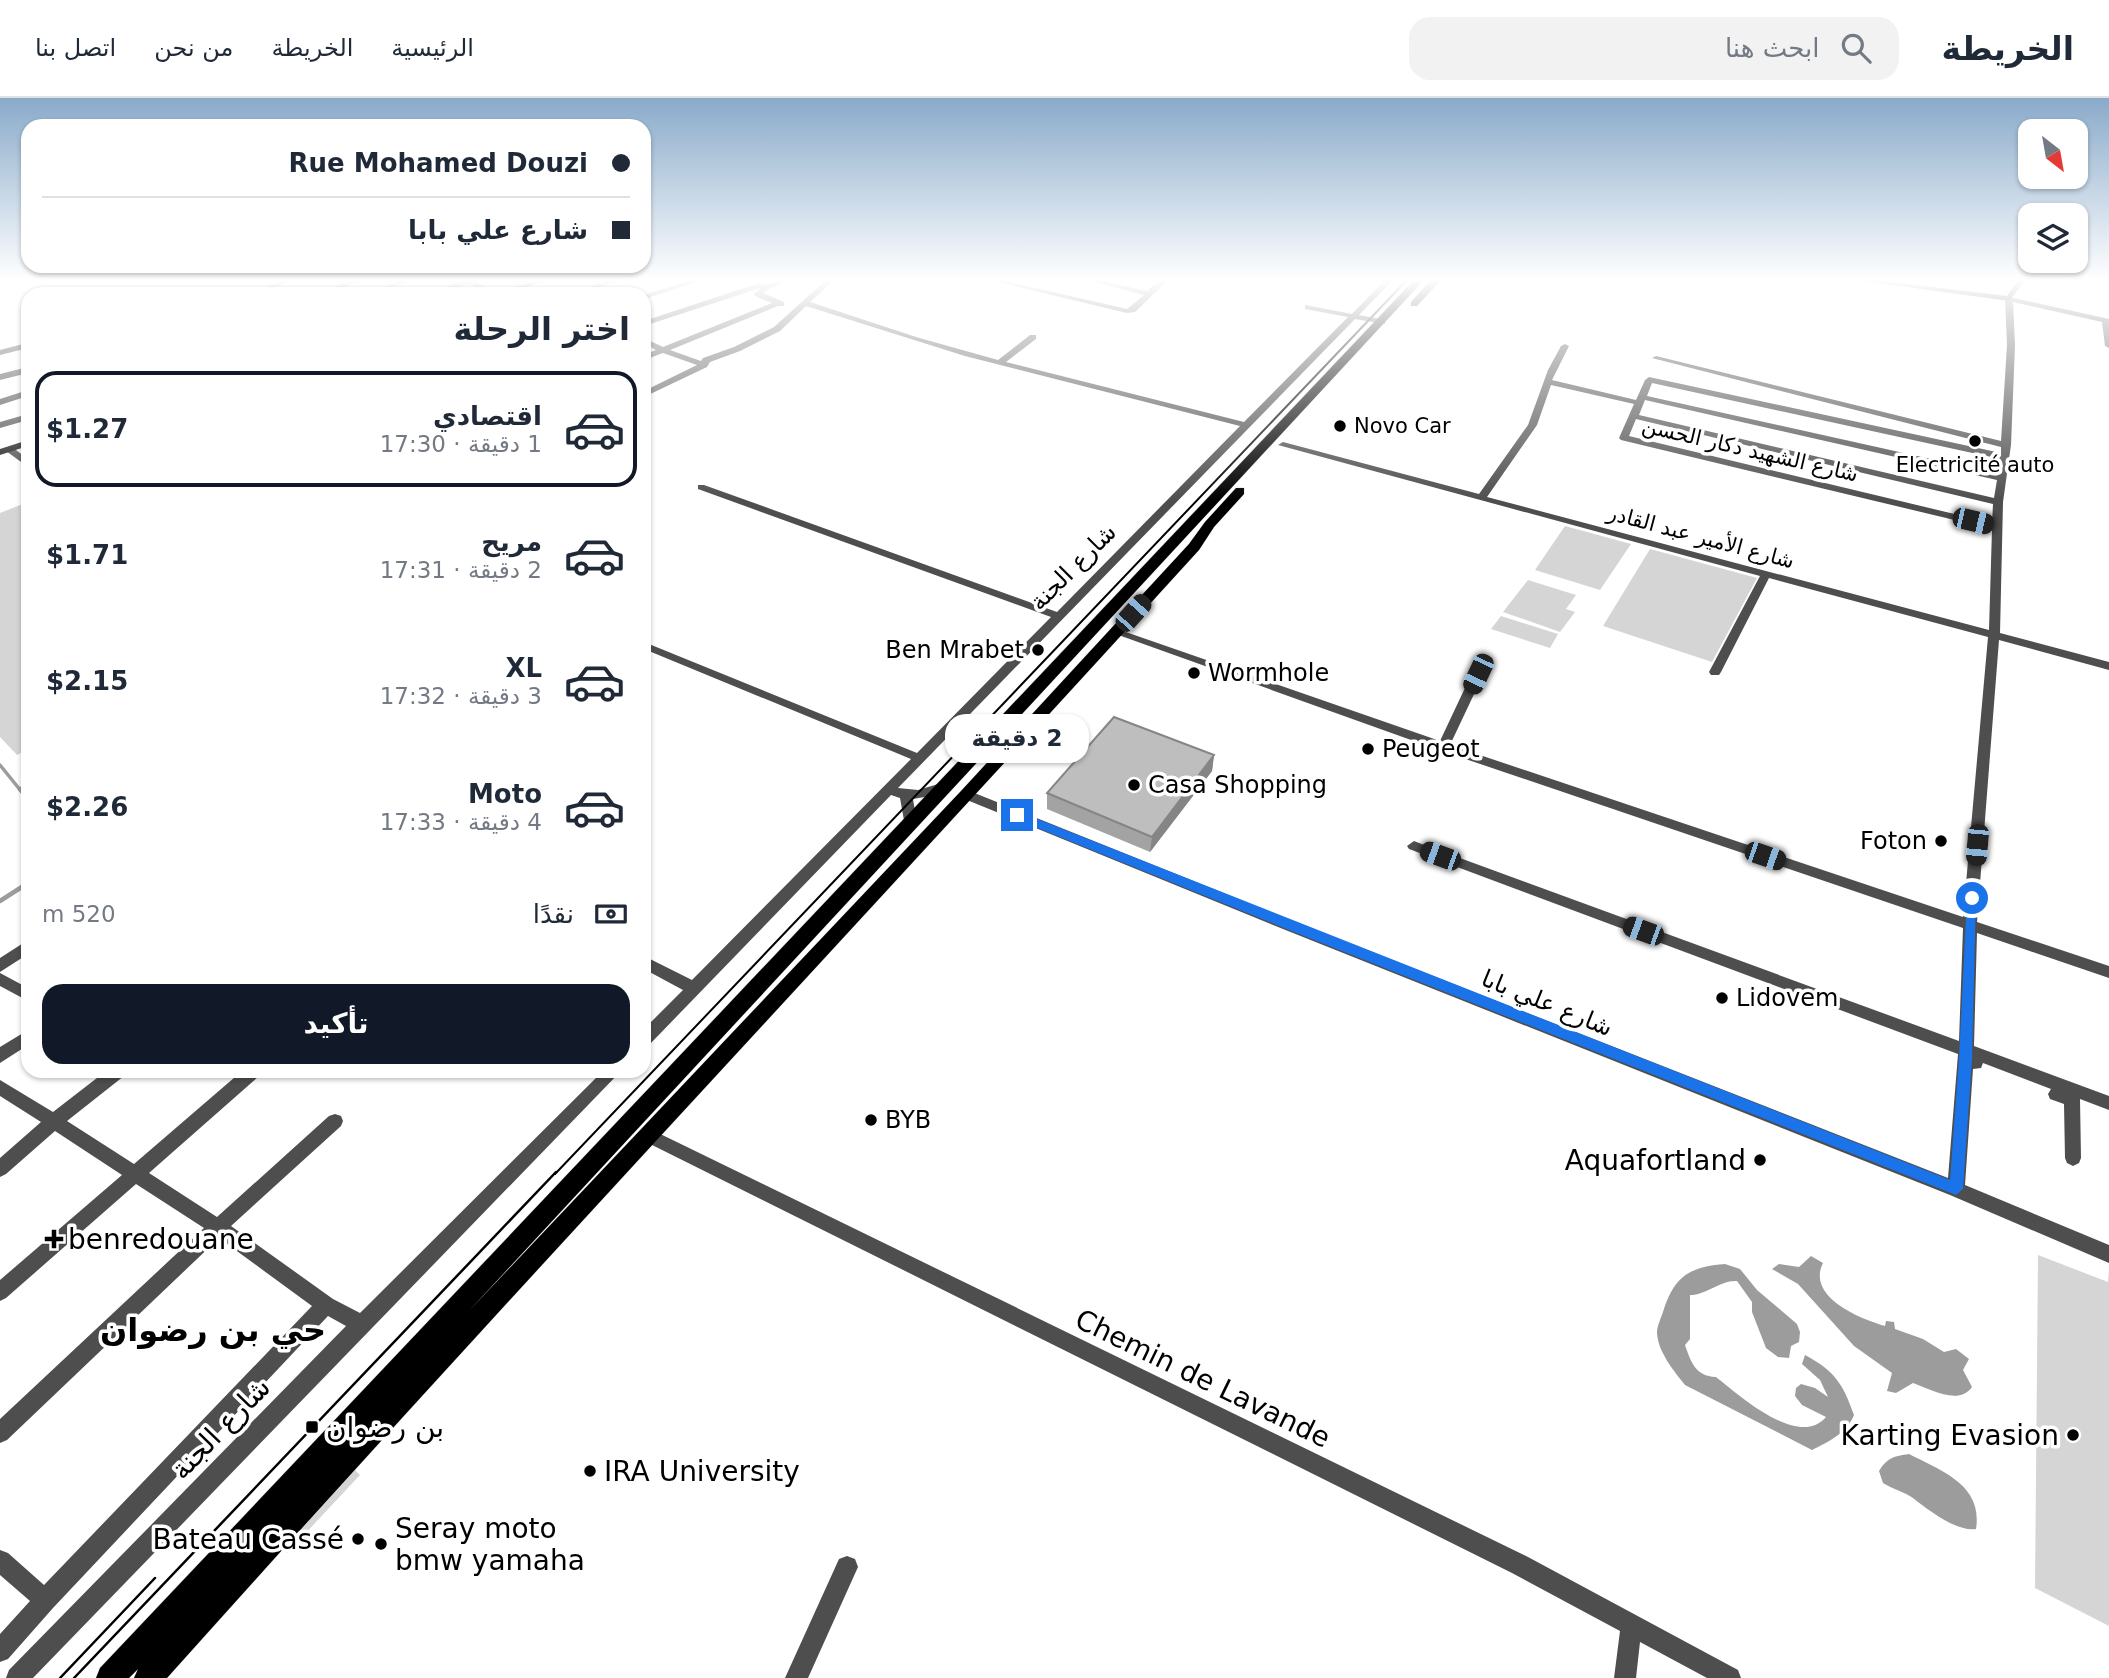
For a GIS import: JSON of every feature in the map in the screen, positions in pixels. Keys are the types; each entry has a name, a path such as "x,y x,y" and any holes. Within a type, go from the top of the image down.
{"main road":[{"path":"110,1678 1353,354"},
{"path":"148,1678 338,1468 967,795 1368,354"}],"street":[{"path":"672,354 704,365"},
{"path":"651,391 704,365 706,360 720,354"},
{"path":"971,354 1246,425"},
{"path":"1002,362 1012,354"},
{"name":"شارع الجنة","path":"651,1032 1317,354"},
{"path":"1481,498 1532,425 1561,354"},
{"path":"1956,1189 1966,1055 1970,924 1994,636 1998,502 2006,451 2011,354"},
{"path":"1656,358 2006,451"},
{"path":"0,377 21,372"},
{"name":"شارع الشهيد دكار الحسن","path":"1998,527 1623,438 1649,380 2006,451"},
{"path":"1548,382 1731,418 2002,478"},
{"path":"0,402 21,395"},
{"path":"1731,418 1740,400"},
{"path":"1633,416 1998,502"},
{"path":"0,425 21,418"},
{"path":"1715,460 1724,438"},
{"name":"شارع الأمير عبد القادر","path":"1283,445 2109,666"},
{"path":"1867,471 1871,449"},
{"path":"5,451 21,460"},
{"path":"701,487 1058,616"},
{"path":"1715,672 1766,574"},
{"path":"1116,632 1443,747 2109,972"},
{"path":"651,648 919,758"},
{"path":"1443,747 1478,674"},
{"path":"890,790 906,796 930,792 946,785"},
{"name":"شارع علي بابا","path":"967,795 1956,1189 2109,1254"},
{"path":"906,796 910,823"},
{"path":"1414,846 1966,1055 2109,1103"},
{"path":"0,966 21,951"},
{"path":"651,966 693,988"},
{"path":"0,979 21,986"},
{"path":"0,1056 21,1040"},
{"path":"1966,1055 2072,1100 2073,1158"},
{"path":"0,1169 53,1122 109,1078"},
{"path":"0,1292 245,1078"},
{"name":"شارع الجنة","path":"17,1678 361,1324 606,1078"},
{"path":"0,1087 218,1227 326,1305 361,1324"},
{"path":"0,1433 218,1227 335,1121"},
{"name":"Chemin de Lavande","path":"648,1135 1520,1565 1730,1678"},
{"path":"0,1651 45,1600 326,1305"},
{"path":"0,1561 45,1600"},
{"path":"796,1678 848,1567"},
{"path":"1625,1678 1631,1627"}],"shaded area":[{"path":"21,505 21,753 17,755 0,737 0,513"},
{"path":"1565,526 1631,544 1600,590 1535,570"},
{"path":"1650,549 1757,578 1712,662 1603,626"},
{"path":"1528,580 1576,595 1566,609 1575,612 1560,632 1503,612"},
{"path":"1501,616 1558,634 1550,648 1491,629"},
{"name":"Karting Evasion","path":"2038,1255 2108,1282 2109,1270 2109,1626 2035,1588"},
{"path":"1811,1256 1823,1263 1820,1275 1822,1286 1838,1305 1885,1326 1886,1321 1894,1322 1895,1329 1923,1339 1944,1352 1956,1349 1969,1359 1963,1370 1972,1387 1966,1393 1952,1396 1913,1383 1896,1393 1887,1391 1892,1373 1854,1346 1798,1284 1772,1269 1779,1264 1799,1267"},
{"path":"1725,1264 1740,1269 1757,1290 1797,1324 1799,1342 1791,1346 1789,1358 1778,1357 1766,1348 1752,1312 1752,1302 1737,1281 1731,1281 1690,1295 1690,1339 1685,1345 1689,1357 1703,1374 1716,1377 1770,1416 1801,1427 1815,1425 1826,1417 1802,1405 1795,1396 1796,1388 1801,1384 1815,1388 1828,1397 1820,1380 1802,1364 1805,1355 1824,1367 1842,1387 1854,1415 1842,1432 1812,1450 1685,1385 1663,1354 1657,1330 1672,1290 1692,1271"},
{"path":"1909,1454 1947,1474 1967,1490 1976,1514 1976,1529 1952,1524 1910,1496 1883,1483 1879,1471 1885,1463 1895,1457"},
{"path":"355,1470 360,1475 287,1553 283,1549"}],"building":[{"name":"Casa Shopping","path":"1114,717 1214,755 1152,837 1047,793"}],"waterway":[{"path":"0,765 21,791"},
{"path":"0,901 21,888"}],"tram line":[{"path":"651,1073 1337,354"},
{"path":"555,1174 646,1078"},
{"path":"74,1678 556,1172"},
{"path":"60,1678 155,1578"}],"place":[{"name":"Novo Car","path":"1340,426"},
{"name":"Electricité auto","path":"1975,441"},
{"name":"Ben Mrabet","path":"1038,650"},
{"name":"Wormhole","path":"1194,673"},
{"name":"Peugeot","path":"1368,749"},
{"name":"Casa Shopping","path":"1134,785"},
{"name":"Foton","path":"1941,841"},
{"name":"Lidovem","path":"1722,998"},
{"name":"BYB","path":"871,1120"},
{"name":"Aquafortland","path":"1760,1160"},
{"name":"benredouane","path":"54,1239"},
{"name":"بن رضوان","path":"312,1427"},
{"name":"Karting Evasion","path":"2073,1435"},
{"name":"IRA University","path":"590,1471"},
{"name":"Bateau Cassé","path":"358,1539"},
{"name":"Seray moto bmw yamaha","path":"381,1544"}],"district":[{"name":"حي بن رضوان","path":"213,1330"}],"route":[{"path":"1017,815 1956,1189 1966,1059 1972,898"}]}
